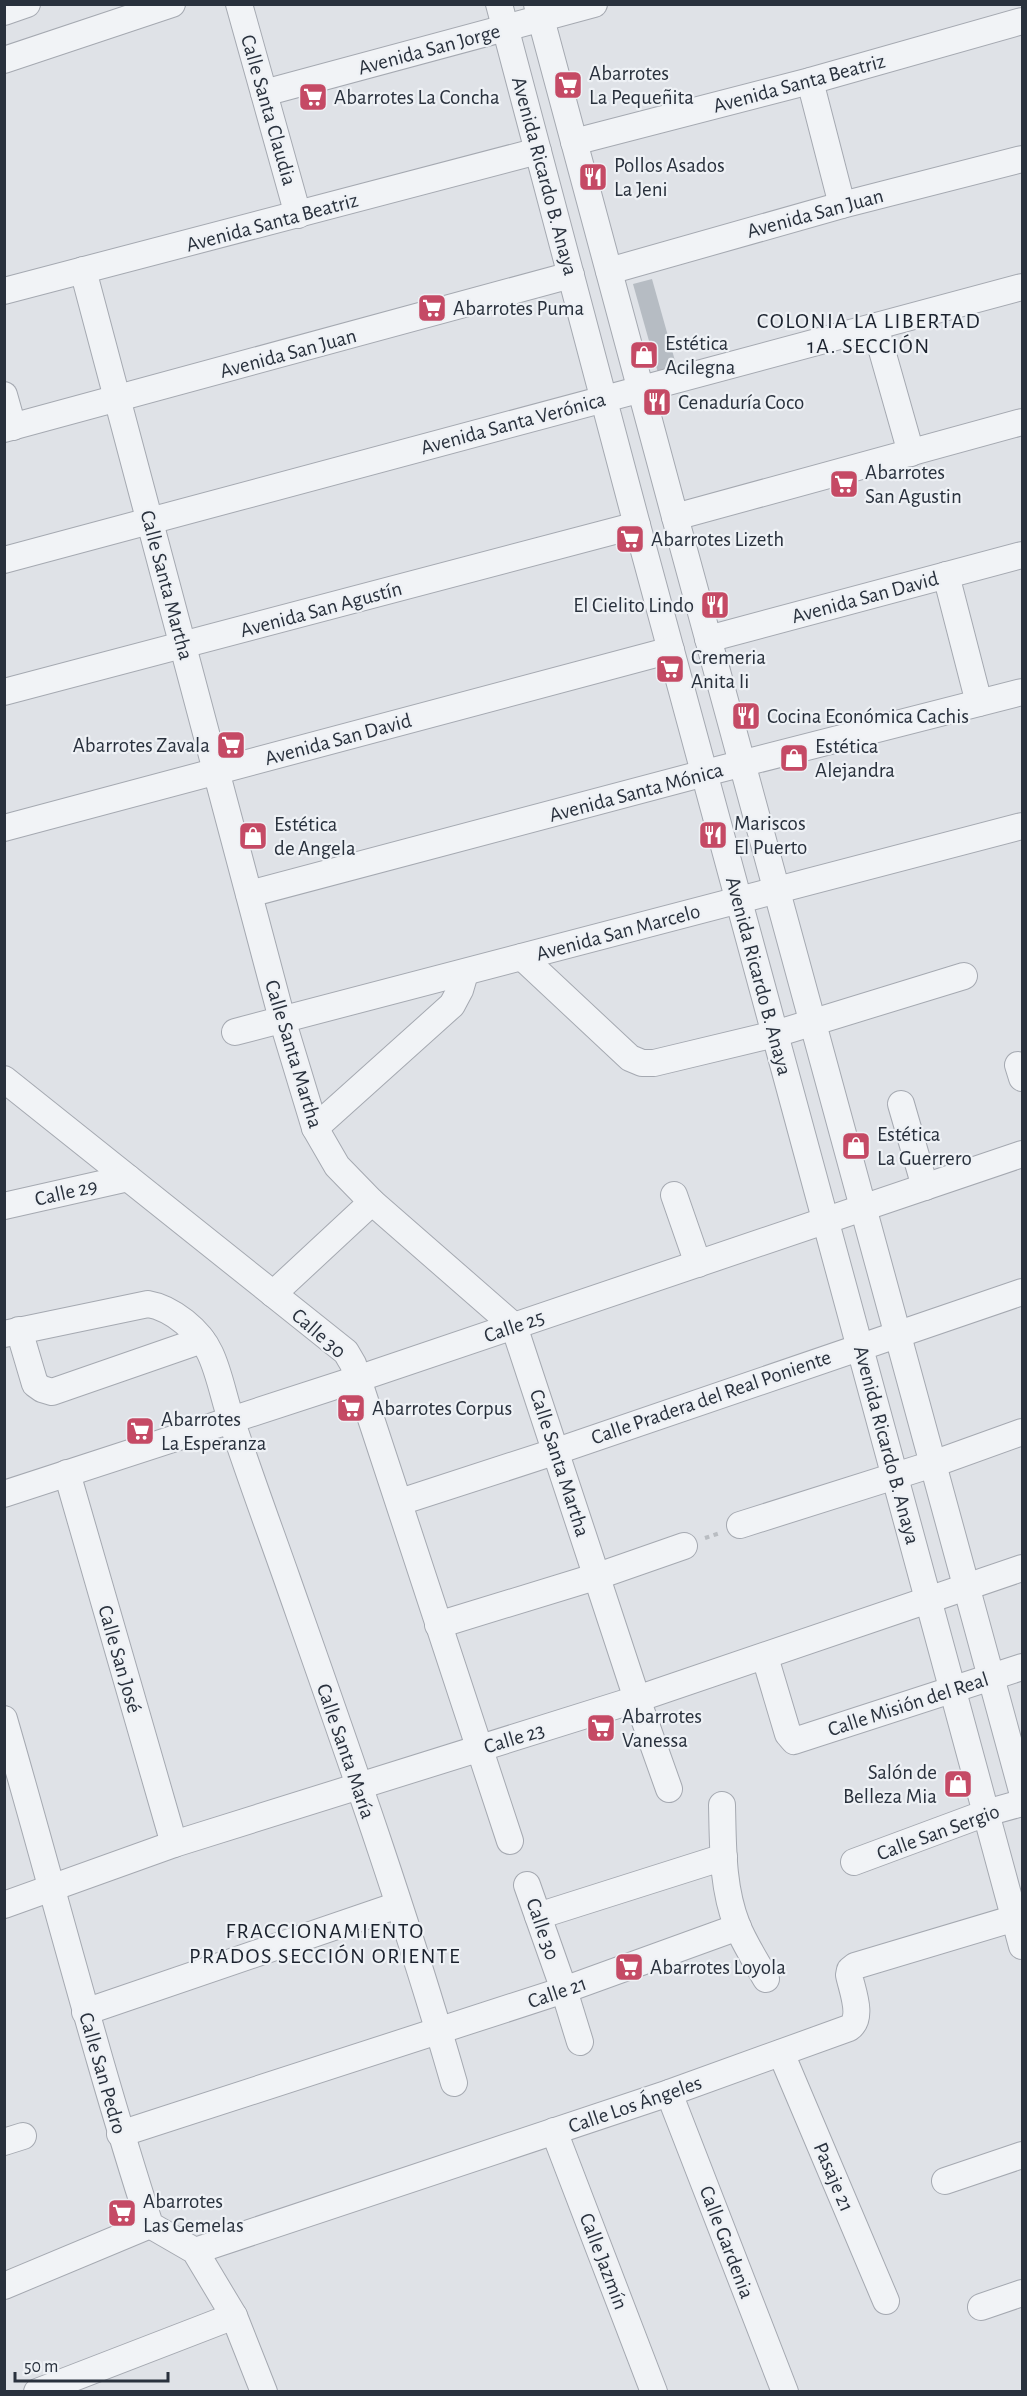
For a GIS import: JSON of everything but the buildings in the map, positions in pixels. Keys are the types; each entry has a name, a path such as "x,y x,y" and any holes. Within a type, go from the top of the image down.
{"street":[{"path":"4,12 27,4"},
{"path":"4,60 172,4"},
{"name":"Calle Santa Claudia","path":"239,4 298,215"},
{"name":"Avenida Ricardo B. Anaya","path":"499,4 671,650 986,1813 1019,1917 1023,1946"},
{"name":"Avenida San Jorge","path":"264,93 506,29 539,12 594,4"},
{"name":"Avenida Ricardo B. Anaya","path":"539,12 776,890 1023,1791"},
{"name":"Avenida Santa Beatriz","path":"574,142 810,81 1023,21"},
{"path":"810,81 842,205"},
{"name":"Avenida Santa Beatriz","path":"4,291 538,151"},
{"name":"Avenida San Juan","path":"609,271 842,205 1023,159"},
{"name":"Calle Santa Martha","path":"84,270 282,1019 315,1128 337,1166 372,1202 514,1326 669,1789"},
{"name":"Avenida San Juan","path":"9,428 571,276"},
{"name":"Avenida Santa Verónica","path":"4,560 1023,287"},
{"path":"875,326 911,453"},
{"path":"4,395 9,428"},
{"path":"675,517 1023,422"},
{"name":"Avenida San Agustín","path":"4,692 638,525"},
{"name":"Avenida San David","path":"708,639 1023,555"},
{"path":"946,575 979,703"},
{"name":"Avenida San David","path":"4,828 671,650"},
{"name":"Avenida Santa Mónica","path":"249,894 705,773 1023,692"},
{"name":"Avenida San Marcelo","path":"235,1032 1023,826"},
{"path":"522,957 630,1058 642,1063 654,1063 775,1034 964,976"},
{"path":"315,1128 452,1005 465,973"},
{"name":"Calle 30","path":"4,1079 346,1352 360,1378 438,1625 481,1748 510,1841"},
{"path":"901,1104 925,1188"},
{"name":"Calle 25","path":"4,1494 360,1378 1023,1154"},
{"name":"Calle 29","path":"4,1206 128,1178"},
{"path":"674,1195 698,1264"},
{"path":"273,1294 372,1202"},
{"name":"Calle Pradera del Real Poniente","path":"400,1502 557,1451 1023,1292"},
{"path":"148,1304 160,1306 172,1313 202,1340 52,1392 35,1384 12,1332 148,1304"},
{"name":"Calle Santa María","path":"202,1340 211,1354 231,1420 359,1786 439,2030 454,2083"},
{"path":"740,1525 933,1464 1023,1432"},
{"name":"Calle San José","path":"67,1473 174,1844"},
{"path":"438,1625 598,1576 684,1546"},
{"name":"Calle 23","path":"4,1905 174,1844 637,1699 1023,1568"},
{"name":"Calle Misión del Real","path":"765,1657 788,1734 794,1741 1023,1667"},
{"name":"Calle San Pedro","path":"4,1719 54,1888 85,2013 120,2134 150,2225"},
{"name":"Calle San Sergio","path":"854,1862 986,1813 1023,1803"},
{"path":"722,1805 726,1881 738,1927 766,1978"},
{"path":"538,1916 724,1857"},
{"name":"Calle 30","path":"527,1885 564,1990 579,2042"},
{"path":"85,2013 398,1905"},
{"name":"Calle Los Ángeles","path":"195,2250 669,2093 855,2024 858,2018 849,1975 850,1970 855,1966 1019,1917"},
{"name":"Calle 21","path":"120,2134 564,1990 738,1927"},
{"name":"Pasaje 21","path":"781,2053 886,2301"},
{"name":"Calle Gardenia","path":"669,2093 785,2391"},
{"name":"Calle Jazmín","path":"554,2131 654,2391"},
{"path":"945,2181 1023,2156"},
{"path":"4,2286 150,2225 195,2250 234,2316 264,2391"},
{"path":"981,2307 1023,2294"},
{"path":"37,2391 234,2316"}],"path":[{"path":"684,1546 740,1525"}],"place":[{"name":"Abarrotes La Pequeñita","path":"568,85"},
{"name":"Abarrotes La Concha","path":"313,97"},
{"name":"Pollos Asados La Jeni","path":"593,177"},
{"name":"Abarrotes Puma","path":"432,308"},
{"name":"Estética Acilegna","path":"644,355"},
{"name":"Cenaduría Coco","path":"657,402"},
{"name":"Abarrotes San Agustin","path":"844,484"},
{"name":"Abarrotes Lizeth","path":"630,539"},
{"name":"El Cielito Lindo","path":"715,605"},
{"name":"Cremeria Anita Ii","path":"670,669"},
{"name":"Cocina Económica Cachis","path":"746,716"},
{"name":"Abarrotes Zavala","path":"231,745"},
{"name":"Estética Alejandra","path":"794,758"},
{"name":"Mariscos El Puerto","path":"713,835"},
{"name":"Estética de Angela","path":"253,836"},
{"name":"Estética La Guerrero","path":"856,1146"},
{"name":"Abarrotes Corpus","path":"351,1408"},
{"name":"Abarrotes La Esperanza","path":"140,1431"},
{"name":"Abarrotes Vanessa","path":"601,1728"},
{"name":"Salón de Belleza Mia","path":"958,1784"},
{"name":"Abarrotes Loyola","path":"629,1967"},
{"name":"Abarrotes Las Gemelas","path":"122,2213"}],"district":[{"name":"COLONIA LA LIBERTAD 1A. SECCIÓN","path":"869,332"},
{"name":"FRACCIONAMIENTO PRADOS SECCIÓN ORIENTE","path":"325,1943"}]}
